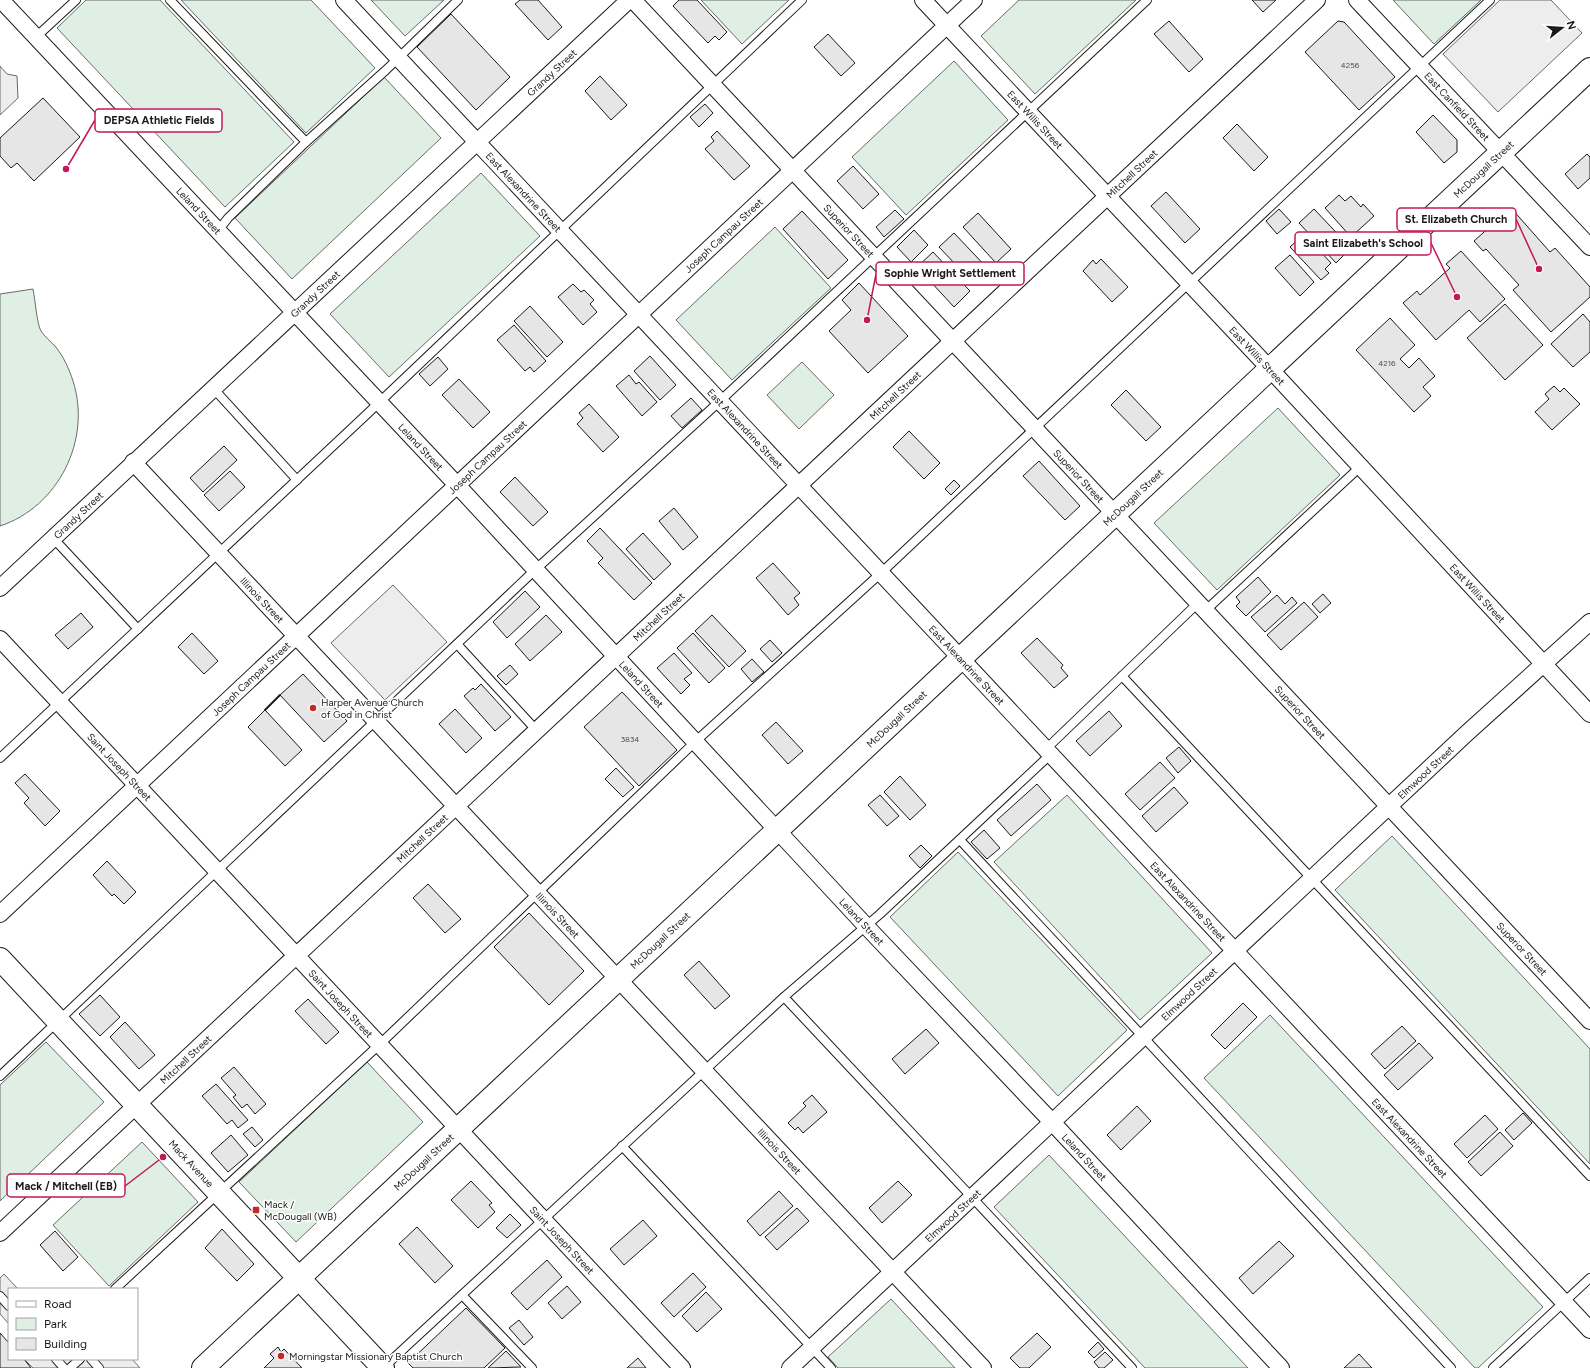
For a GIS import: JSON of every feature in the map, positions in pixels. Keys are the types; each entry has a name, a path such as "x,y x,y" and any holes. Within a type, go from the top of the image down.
{"street":[{"name":"Leland Street","path":"1,0 457,485 866,926 1052,1122 1281,1368"},
{"name":"East Alexandrine Street","path":"344,0 1590,1330"},
{"name":"Grandy Street","path":"0,588 133,462 629,0"},
{"name":"Superior Street","path":"633,0 1590,1021"},
{"name":"East Willis Street","path":"923,0 1270,369 1590,714"},
{"name":"Joseph Campau Street","path":"0,914 974,0"},
{"name":"Mitchell Street","path":"0,1233 1317,0"},
{"name":"East Canfield Street","path":"1357,0 1590,247"},
{"name":"McDougall Street","path":"203,1368 1590,69"},
{"name":"Illinois Street","path":"133,462 983,1368"},
{"name":"Elmwood Street","path":"790,1368 1052,1122 1144,1038 1235,950 1467,733 1590,622"},
{"name":"Saint Joseph Street","path":"0,639 682,1368"},
{"name":"Mack Avenue","path":"0,960 383,1368"}],"lane":[{"path":"36,37 76,0"},
{"path":"170,0 306,142"},
{"path":"218,231 228,218 306,142 398,58 458,0"},
{"path":"0,758 380,403 712,84 802,0"},
{"path":"0,1076 535,570 720,401 1147,0"},
{"path":"116,1288 218,1192 380,1044 696,741 881,573 1490,0"},
{"path":"213,388 297,480"},
{"path":"383,1368 704,1070 960,840 1122,676 1360,467"},
{"path":"53,538 138,629"},
{"path":"457,644 537,731"},
{"path":"1122,676 1590,1176"},
{"path":"960,840 1451,1368"},
{"path":"784,997 1132,1368"},
{"path":"622,1146 831,1368"},
{"path":"1494,1368 1590,1278"},
{"path":"462,1295 532,1368"},
{"path":"0,1296 8,1305"},
{"path":"57,1360 64,1368"},
{"path":"70,1368 79,1360"},
{"path":"92,1360 99,1368"}],"green space":[{"path":"86,0 160,0 294,142 225,207 57,28"},
{"path":"181,0 311,0 375,68 306,133"},
{"path":"371,0 444,0 405,36"},
{"path":"701,0 789,0 742,44"},
{"path":"1019,0 1136,0 1035,94 981,36"},
{"path":"1393,0 1481,0 1434,44"},
{"path":"954,61 1008,120 906,215 852,157"},
{"path":"384,77 441,138 292,279 235,218"},
{"path":"481,173 540,236 389,377 330,314"},
{"path":"775,227 831,288 732,380 676,320"},
{"path":"33,289 37,317 41,331 61,354 73,381 78,403 78,426 74,448 54,487 39,504 21,517 0,526 0,294"},
{"path":"802,362 834,395 799,429 767,395"},
{"path":"1278,408 1340,475 1217,590 1154,523"},
{"path":"1067,795 1212,953 1140,1020 994,862"},
{"path":"1392,836 1590,1049 1590,1164 1335,890"},
{"path":"958,852 1127,1030 1058,1096 890,917"},
{"path":"1270,1015 1543,1307 1478,1368 1475,1368 1204,1078"},
{"path":"46,1042 104,1102 0,1201 0,1085"},
{"path":"367,1062 423,1122 296,1242 239,1182"},
{"path":"142,1142 198,1202 109,1286 53,1225"},
{"path":"1049,1155 1248,1368 1145,1368 994,1207"},
{"path":"891,1299 955,1368 838,1368 828,1357"}],"shaded area":[{"path":"1500,0 1551,0 1582,33 1498,112 1443,54"},
{"path":"0,66 7,74 17,76 18,98 0,115"},
{"path":"393,585 447,642 385,700 331,643"},
{"path":"4,1274 17,1288 8,1288 8,1323 0,1314 0,1278"},
{"path":"25,1360 133,1360 140,1368 33,1368"}],"building":[{"path":"520,0 538,0 562,27 548,40 515,4"},
{"path":"679,0 697,0 727,32 719,40 715,36 708,43 673,6"},
{"path":"1252,0 1276,0 1263,12"},
{"path":"451,14 510,77 476,110 417,47"},
{"path":"1169,21 1203,59 1189,72 1154,34"},
{"path":"1338,21 1344,22 1395,77 1359,110 1305,52"},
{"path":"828,34 855,63 841,76 814,47"},
{"path":"600,76 627,105 611,120 585,91"},
{"path":"43,98 80,137 34,181 17,163 11,168 0,156 0,138"},
{"path":"705,104 713,113 699,127 690,117"},
{"path":"1433,115 1457,140 1457,152 1444,163 1416,132"},
{"path":"1237,124 1268,157 1254,171 1223,138"},
{"path":"717,131 750,166 734,180 705,149 714,141 711,137"},
{"path":"1587,154 1590,157 1590,178 1578,189 1565,174"},
{"path":"853,166 879,194 863,209 837,181"},
{"path":"1166,192 1200,229 1185,243 1151,206"},
{"path":"1339,195 1345,201 1351,196 1361,207 1363,204 1374,216 1351,237 1325,208"},
{"path":"1511,208 1550,252 1555,248 1590,287 1590,297 1551,332 1513,290 1519,285 1486,249 1483,251 1474,241"},
{"path":"1279,209 1291,222 1277,234 1266,221"},
{"path":"1314,209 1351,248 1336,263 1299,223"},
{"path":"895,210 904,219 884,237 876,227"},
{"path":"802,211 848,260 828,279 783,229"},
{"path":"978,213 1011,249 996,263 963,227"},
{"path":"914,230 928,245 911,262 897,247"},
{"path":"954,233 990,271 975,285 939,247"},
{"path":"1304,234 1331,263 1325,269 1329,273 1321,280 1290,247"},
{"path":"1461,251 1505,299 1480,322 1469,310 1436,340 1403,303 1417,291 1420,295 1450,268 1446,264"},
{"path":"933,252 970,291 954,307 917,267"},
{"path":"1290,255 1314,282 1300,296 1275,268"},
{"path":"1101,259 1128,287 1112,302 1083,271 1093,260 1096,264"},
{"path":"859,283 908,336 868,373 829,331 851,310 842,300"},
{"path":"573,284 581,292 584,290 594,300 590,304 597,312 583,325 558,297"},
{"path":"1505,304 1543,345 1505,380 1467,338"},
{"path":"530,306 563,342 547,357 514,321"},
{"path":"1583,314 1590,322 1590,352 1573,367 1551,344"},
{"path":"1390,318 1415,345 1400,359 1409,368 1419,358 1435,376 1423,387 1431,396 1414,412 1356,350"},
{"path":"514,325 546,361 534,372 530,367 525,371 497,340"},
{"path":"650,356 676,385 660,400 634,371"},
{"path":"438,357 448,369 430,386 419,374"},
{"path":"629,375 636,384 639,382 657,402 642,416 616,386"},
{"path":"459,379 490,412 473,428 442,395"},
{"path":"1554,386 1560,392 1564,388 1580,404 1552,430 1535,412 1549,399 1545,394"},
{"path":"1126,390 1161,427 1146,441 1111,405"},
{"path":"691,398 702,410 682,428 671,416"},
{"path":"589,404 619,437 603,452 577,424 583,418 579,413"},
{"path":"909,431 940,463 924,479 893,447"},
{"path":"224,446 237,460 203,492 190,478"},
{"path":"1039,461 1080,506 1065,520 1023,476"},
{"path":"230,471 245,487 219,511 204,495"},
{"path":"515,477 548,512 533,526 500,492"},
{"path":"954,480 960,486 951,495 945,489"},
{"path":"674,508 698,537 683,550 659,521"},
{"path":"600,528 652,583 634,600 598,563 603,558 587,541"},
{"path":"643,533 671,564 654,580 626,549"},
{"path":"773,563 800,593 794,598 799,605 788,615 756,578"},
{"path":"1258,577 1271,592 1246,616 1236,606 1240,602 1236,597"},
{"path":"525,591 540,607 507,638 493,622"},
{"path":"1323,594 1331,603 1320,613 1312,604"},
{"path":"1277,595 1285,604 1292,597 1297,603 1265,632 1251,617"},
{"path":"1304,602 1318,617 1281,650 1267,635"},
{"path":"81,613 93,627 68,649 55,635"},
{"path":"546,615 562,632 530,661 515,644"},
{"path":"712,615 746,651 729,667 695,631"},
{"path":"192,633 218,661 204,674 178,647"},
{"path":"693,633 725,668 709,683 677,648"},
{"path":"1037,638 1063,665 1061,668 1068,676 1054,688 1021,653"},
{"path":"770,640 782,653 772,662 760,649"},
{"path":"674,653 692,673 684,679 690,685 681,694 657,668"},
{"path":"752,659 764,672 752,682 741,669"},
{"path":"510,665 518,674 506,685 497,676"},
{"name":"Harper Avenue Church of God in Christ","path":"303,674 347,721 324,742 280,695"},
{"path":"481,684 511,717 495,731 464,696 473,688 475,690"},
{"path":"622,692 677,750 639,786 584,727"},
{"path":"455,709 482,738 466,753 439,724"},
{"path":"265,710 302,750 285,766 248,727"},
{"path":"1109,711 1122,726 1090,756 1076,741"},
{"path":"776,722 803,751 788,764 762,735"},
{"path":"1179,747 1191,761 1178,773 1166,758"},
{"path":"1160,762 1175,778 1140,810 1125,794"},
{"path":"616,768 634,787 623,797 605,779"},
{"path":"25,774 60,811 45,826 24,803 29,798 15,783"},
{"path":"900,776 926,805 910,820 884,792"},
{"path":"1037,784 1051,800 1011,836 997,820"},
{"path":"1174,787 1188,803 1156,832 1142,816"},
{"path":"880,795 899,816 887,826 868,805"},
{"path":"984,830 1000,848 987,859 971,842"},
{"path":"921,845 932,856 920,868 909,856"},
{"path":"107,861 136,892 124,904 114,894 112,896 93,875"},
{"path":"428,884 461,919 445,933 413,898"},
{"path":"529,913 584,971 549,1005 494,947"},
{"path":"699,961 730,996 715,1009 684,975"},
{"path":"100,995 120,1017 100,1036 79,1014"},
{"path":"308,999 339,1032 326,1044 295,1011"},
{"path":"1243,1003 1257,1017 1225,1049 1211,1035"},
{"path":"125,1022 155,1055 139,1069 110,1037"},
{"path":"1402,1026 1416,1041 1385,1069 1371,1054"},
{"path":"926,1029 939,1043 905,1074 892,1059"},
{"path":"1419,1043 1433,1058 1398,1090 1384,1075"},
{"path":"234,1067 266,1104 255,1114 247,1104 242,1108 233,1097 236,1095 221,1078"},
{"path":"216,1084 248,1120 238,1128 232,1120 227,1124 202,1096"},
{"path":"812,1095 827,1112 803,1133 798,1127 795,1130 788,1123 806,1106 803,1103"},
{"path":"1137,1106 1151,1121 1121,1150 1107,1135"},
{"path":"1523,1113 1532,1123 1514,1140 1505,1130"},
{"path":"1485,1115 1498,1129 1467,1158 1454,1144"},
{"path":"252,1127 263,1140 255,1147 243,1134"},
{"path":"1500,1132 1513,1146 1481,1176 1468,1162"},
{"path":"231,1135 248,1155 228,1172 211,1153"},
{"path":"471,1181 492,1203 489,1205 495,1212 478,1228 451,1200"},
{"path":"898,1181 912,1195 882,1223 869,1208"},
{"path":"779,1191 793,1206 760,1236 747,1221"},
{"path":"797,1208 809,1221 777,1250 765,1237"},
{"path":"510,1214 521,1225 507,1238 496,1228"},
{"path":"643,1220 657,1236 624,1265 610,1249"},
{"path":"417,1227 453,1266 435,1283 399,1244"},
{"path":"222,1229 254,1264 237,1281 205,1248"},
{"path":"55,1231 78,1257 63,1271 40,1245"},
{"path":"1279,1241 1294,1256 1253,1294 1239,1278"},
{"path":"547,1260 562,1277 527,1310 511,1293"},
{"path":"693,1273 706,1287 674,1317 661,1303"},
{"path":"567,1286 581,1302 562,1319 548,1303"},
{"path":"706,1292 722,1309 697,1332 682,1316"},
{"path":"466,1308 505,1348 484,1368 413,1368 408,1363"},
{"path":"519,1320 533,1337 524,1345 509,1328"},
{"path":"0,1333 8,1342 8,1360 25,1360 31,1368 0,1368"},
{"path":"1037,1333 1051,1347 1029,1368 1020,1368 1010,1358"},
{"path":"1098,1342 1104,1349 1094,1358 1088,1352"},
{"name":"Morningstar Missionary Baptist Church","path":"278,1347 281,1352 284,1349 302,1368 264,1368 274,1358 270,1354"},
{"path":"506,1351 521,1367 488,1368"},
{"path":"1105,1352 1113,1360 1104,1368 1099,1368 1094,1362"},
{"path":"1359,1354 1372,1368 1344,1368"},
{"path":"638,1358 646,1368 627,1368"}],"wall":[{"path":"265,710 280,695"}],"place":[{"name":"DEPSA Athletic Fields","path":"66,169"},
{"name":"St. Elizabeth Church","path":"1539,269"},
{"name":"Saint Elizabeth's School","path":"1457,297"},
{"name":"Sophie Wright Settlement","path":"867,320"},
{"name":"Harper Avenue Church of God in Christ","path":"313,708"},
{"name":"Mack / Mitchell (EB)","path":"163,1157"},
{"name":"Mack / McDougall (WB)","path":"256,1210"},
{"name":"Morningstar Missionary Baptist Church","path":"281,1356"}]}
